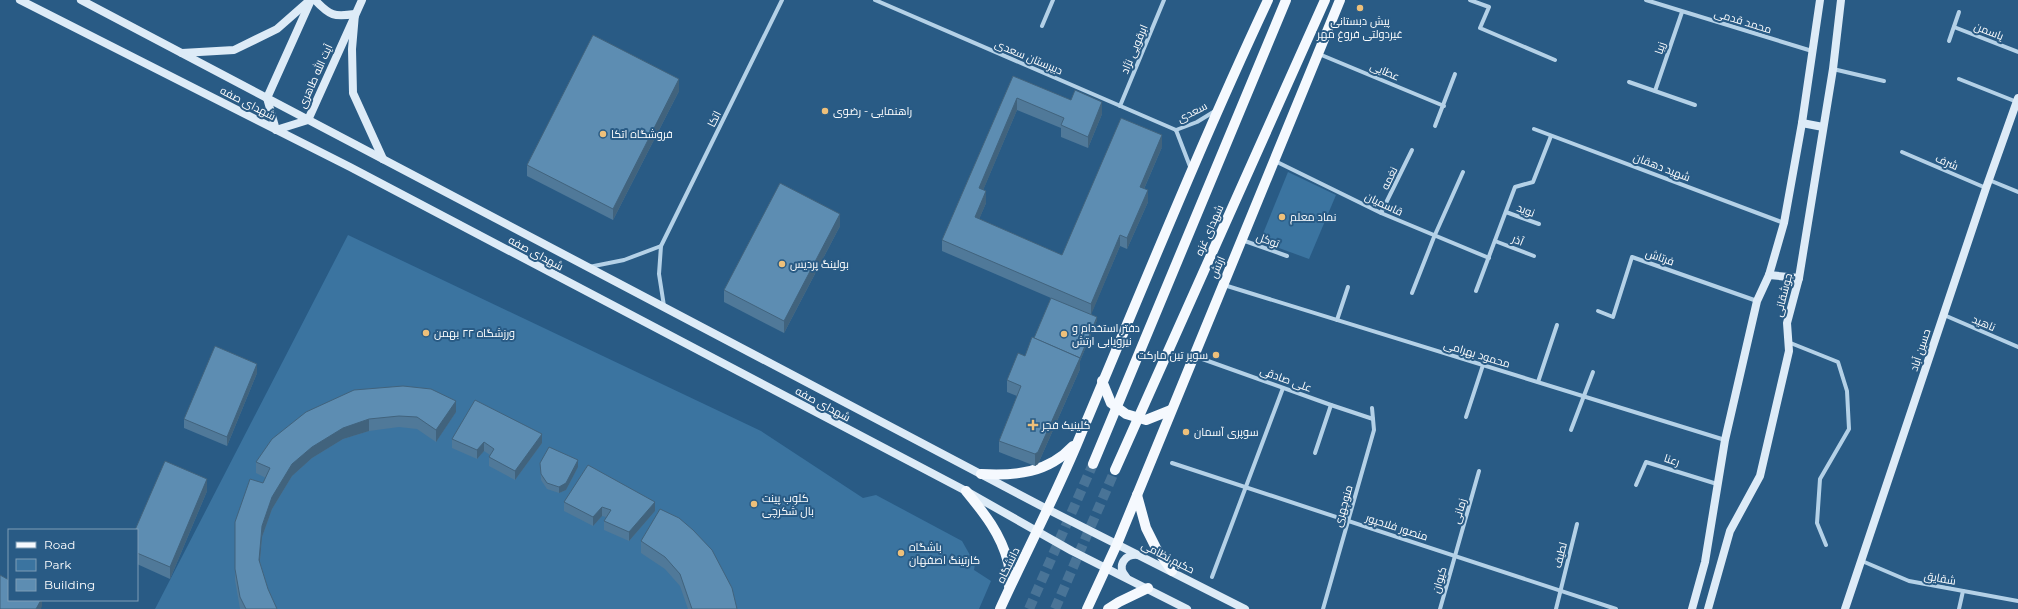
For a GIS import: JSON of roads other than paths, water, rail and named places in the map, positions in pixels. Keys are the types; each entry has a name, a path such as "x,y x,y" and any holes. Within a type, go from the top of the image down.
{"main road":[{"name":"شهدای صفه","path":"20,0 276,130 966,491 1037,532 1106,568"},
{"name":"شهدای صفه","path":"81,0 1047,509 1082,526"},
{"path":"276,130 267,98 310,0"},
{"path":"182,53 234,50 277,29 310,0"},
{"path":"315,0 330,14 340,16 355,14"},
{"name":"آیت الله طاهری","path":"276,130 308,120 362,0"},
{"path":"1047,509 1078,440 1217,110 1268,0"},
{"name":"شهدای غزه","path":"1093,464 1286,0"},
{"name":"شهدای غزه","path":"1115,470 1325,0"},
{"name":"ارتش","path":"1106,568 1275,161 1340,0"},
{"name":"جوشقانی","path":"1692,609 1705,562 1725,440 1757,301 1769,275 1784,223 1802,123 1820,0"},
{"name":"جوشقانی","path":"1708,609 1730,530 1760,476 1788,351 1786,323 1799,278 1833,69 1841,0"},
{"name":"آیت الله طاهری","path":"355,14 352,49 353,93 383,159"},
{"name":"حسین آباد","path":"1845,609 2017,100"},
{"path":"1802,123 1823,127"},
{"path":"1769,275 1799,278"},
{"path":"1102,381 1111,403 1126,414 1146,420 1171,410"},
{"path":"981,474 1005,476 1045,467 1063,457 1078,440"},
{"path":"966,491 988,517 1001,541 1009,563 1009,589"},
{"path":"1137,495 1146,528 1156,548 1172,571"},
{"name":"دانشگاه","path":"1000,609 1047,509"},
{"name":"حکیم نظامی","path":"1082,526 1172,571 1209,586 1245,609"},
{"path":"1126,578 1122,573 1121,567 1123,561 1133,554 1140,555"},
{"path":"1705,562 1720,565"},
{"path":"1087,609 1106,568 1148,588 1186,609"},
{"path":"1108,609 1148,588"}],"street":[{"name":"اتکا","path":"661,246 782,0"},
{"name":"دبیرستان سعدی","path":"875,0 1176,130"},
{"path":"1042,26 1053,0"},
{"name":"ابرقویی نژاد","path":"1120,106 1164,0"},
{"path":"1470,0 1488,7 1480,28 1555,60"},
{"name":"محمد قدمی","path":"1646,0 1812,51"},
{"name":"زیبا","path":"1655,91 1682,12"},
{"path":"1949,41 1959,12"},
{"name":"یاسمن","path":"1954,27 2018,52"},
{"name":"عطایی","path":"1319,54 1444,106"},
{"path":"1833,69 1884,81"},
{"path":"1435,126 1444,106 1455,74"},
{"path":"1959,80 2017,100"},
{"path":"1629,82 1695,105"},
{"name":"سعدی","path":"1176,130 1197,122 1217,110"},
{"name":"شهید دهقان","path":"1534,129 1784,223"},
{"path":"1176,130 1191,171"},
{"path":"1476,291 1515,187 1533,182 1551,136"},
{"name":"نغمه","path":"1381,214 1412,150"},
{"name":"شرف","path":"1902,152 1986,188"},
{"name":"قاسمیان","path":"1275,161 1381,214 1434,237 1489,258"},
{"path":"1412,293 1434,237 1463,172"},
{"path":"1989,180 2018,192"},
{"name":"نوید","path":"1506,212 1538,224"},
{"name":"توکل","path":"1242,240 1287,256"},
{"name":"آذر","path":"1495,240 1534,256"},
{"path":"589,267 624,260 661,246 659,274 664,306"},
{"name":"فرتاش","path":"1598,311 1613,317 1632,257 1757,301"},
{"name":"محمود بهرامی","path":"1223,285 1725,440"},
{"path":"1337,320 1348,287"},
{"name":"ناهید","path":"1944,315 2018,347"},
{"path":"1538,382 1557,325"},
{"path":"1788,342 1838,362 1847,391 1849,429 1820,479 1817,523 1826,545"},
{"name":"علی صادقی","path":"1194,355 1331,406 1373,419"},
{"path":"1466,416 1483,365"},
{"path":"1571,430 1593,372"},
{"path":"1212,577 1282,388"},
{"path":"1315,453 1331,406"},
{"name":"منوچهری","path":"1323,609 1374,430 1372,408"},
{"name":"رعنا","path":"1636,485 1646,462 1717,484"},
{"name":"منصور فلاحپور","path":"1172,463 1456,555 1616,609"},
{"name":"زمانی","path":"1456,555 1479,471"},
{"name":"لطیف","path":"1556,609 1577,524"},
{"name":"کیوان","path":"1440,609 1456,555"},
{"name":"شقایق","path":"1862,561 1909,581 2018,601"},
{"path":"1958,609 1963,591"}],"tunnel":[{"path":"1029,609 1093,464"},
{"path":"1055,609 1115,470"}],"place":[{"name":"پیش دبستانی غیردولتی فروغ مهر","path":"1360,8"},
{"name":"راهنمایی - رضوی","path":"825,111"},
{"name":"فروشگاه اتکا","path":"603,134"},
{"name":"نماد معلم","path":"1282,217"},
{"name":"بولینگ پردیس","path":"782,264"},
{"name":"ورزشگاه ۲۲ بهمن","path":"426,333"},
{"name":"دفتر استخدام و نیرویابی ارتش","path":"1064,334"},
{"name":"سوپر تین مارکت","path":"1216,355"},
{"name":"کلینیک فجر","path":"1033,425"},
{"name":"سوپری آسمان","path":"1186,432"},
{"name":"کلوب پینت بال شکرچی","path":"754,504"},
{"name":"باشگاه کارتینگ اصفهان","path":"901,553"}]}
